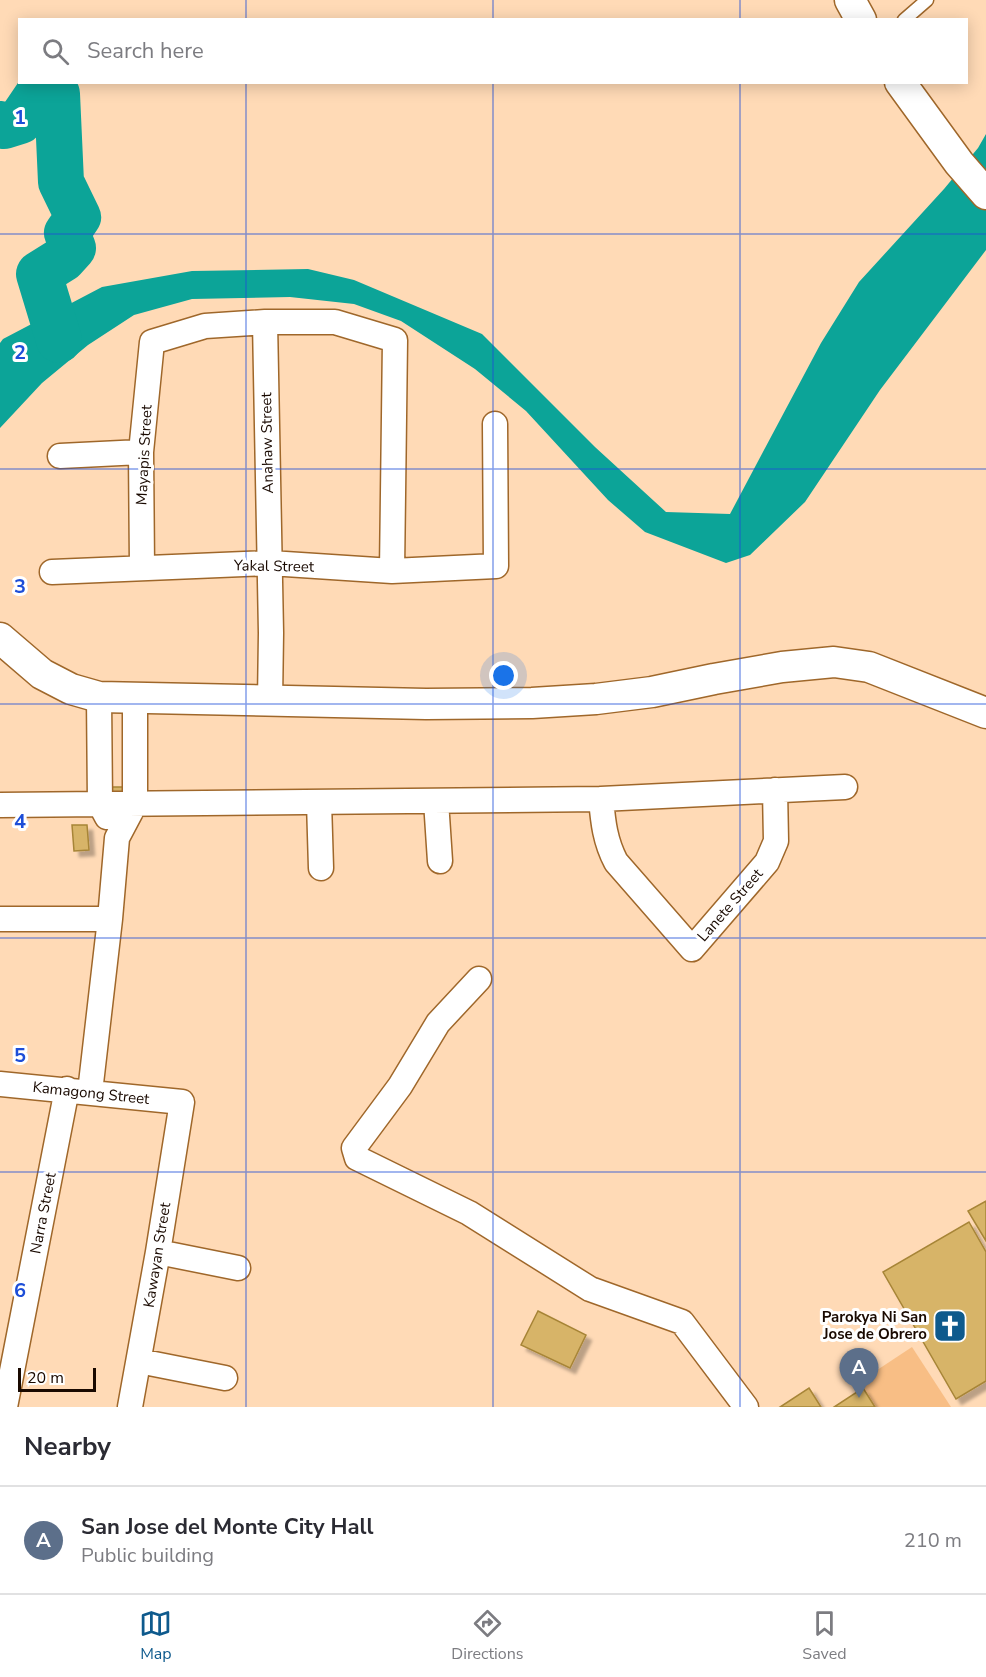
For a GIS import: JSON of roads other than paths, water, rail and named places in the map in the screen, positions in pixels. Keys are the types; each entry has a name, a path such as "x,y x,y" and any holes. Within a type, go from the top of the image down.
{"street":[{"path":"850,0 860,18"},
{"path":"901,84 959,163 986,194"},
{"path":"265,322 335,322 395,340 392,571"},
{"name":"Mayapis Street","path":"142,567 141,452 152,342 205,326 265,322"},
{"name":"Anahaw Street","path":"265,322 270,563 270,701"},
{"name":"Yakal Street","path":"52,572 270,563 392,571 496,566 495,424"},
{"path":"60,456 141,452"},
{"path":"0,638 42,674 71,689 99,697 426,704 532,703 586,700 652,692 782,667 834,662 869,667 986,713"},
{"path":"99,697 100,804 117,838"},
{"name":"Narra Street","path":"5,1407 78,1090 111,919 117,838 135,804 135,698"},
{"path":"99,771 136,771"},
{"path":"0,805 601,799 845,787"},
{"name":"Lanete Street","path":"601,799 604,831 608,847 616,862 692,948 767,862 776,841 775,790"},
{"path":"436,801 440,861"},
{"path":"319,802 321,868"},
{"path":"0,919 111,919"},
{"path":"479,979 438,1023 400,1086 354,1148 357,1158 469,1213 590,1289 682,1322 746,1407"},
{"name":"Kamagong Street","path":"0,1084 182,1102"},
{"name":"Kawayan Street","path":"130,1407 140,1361 182,1102"},
{"path":"158,1252 237,1268"},
{"path":"140,1361 225,1378"}],"lane":[{"path":"906,18 927,0"}],"water":[{"path":"986,134 986,250 880,390 805,502 750,555 726,563 645,532 608,500 526,411 475,369 401,321 354,304 290,297 192,299 134,315 88,345 42,383 0,428 0,343 3,339 102,287 192,271 308,269 354,280 482,334 595,447 666,512 730,514 821,343 859,282 944,189 978,148"}],"waterway":[{"path":"0,124 4,126 20,121 41,90 57,94 61,182 78,217 67,233 73,248 63,259 39,274 59,340"}],"place":[{"name":"Parokya Ni San Jose de Obrero","path":"950,1326"},
{"name":"San Jose del Monte City Hall","path":"859,1398"}]}
